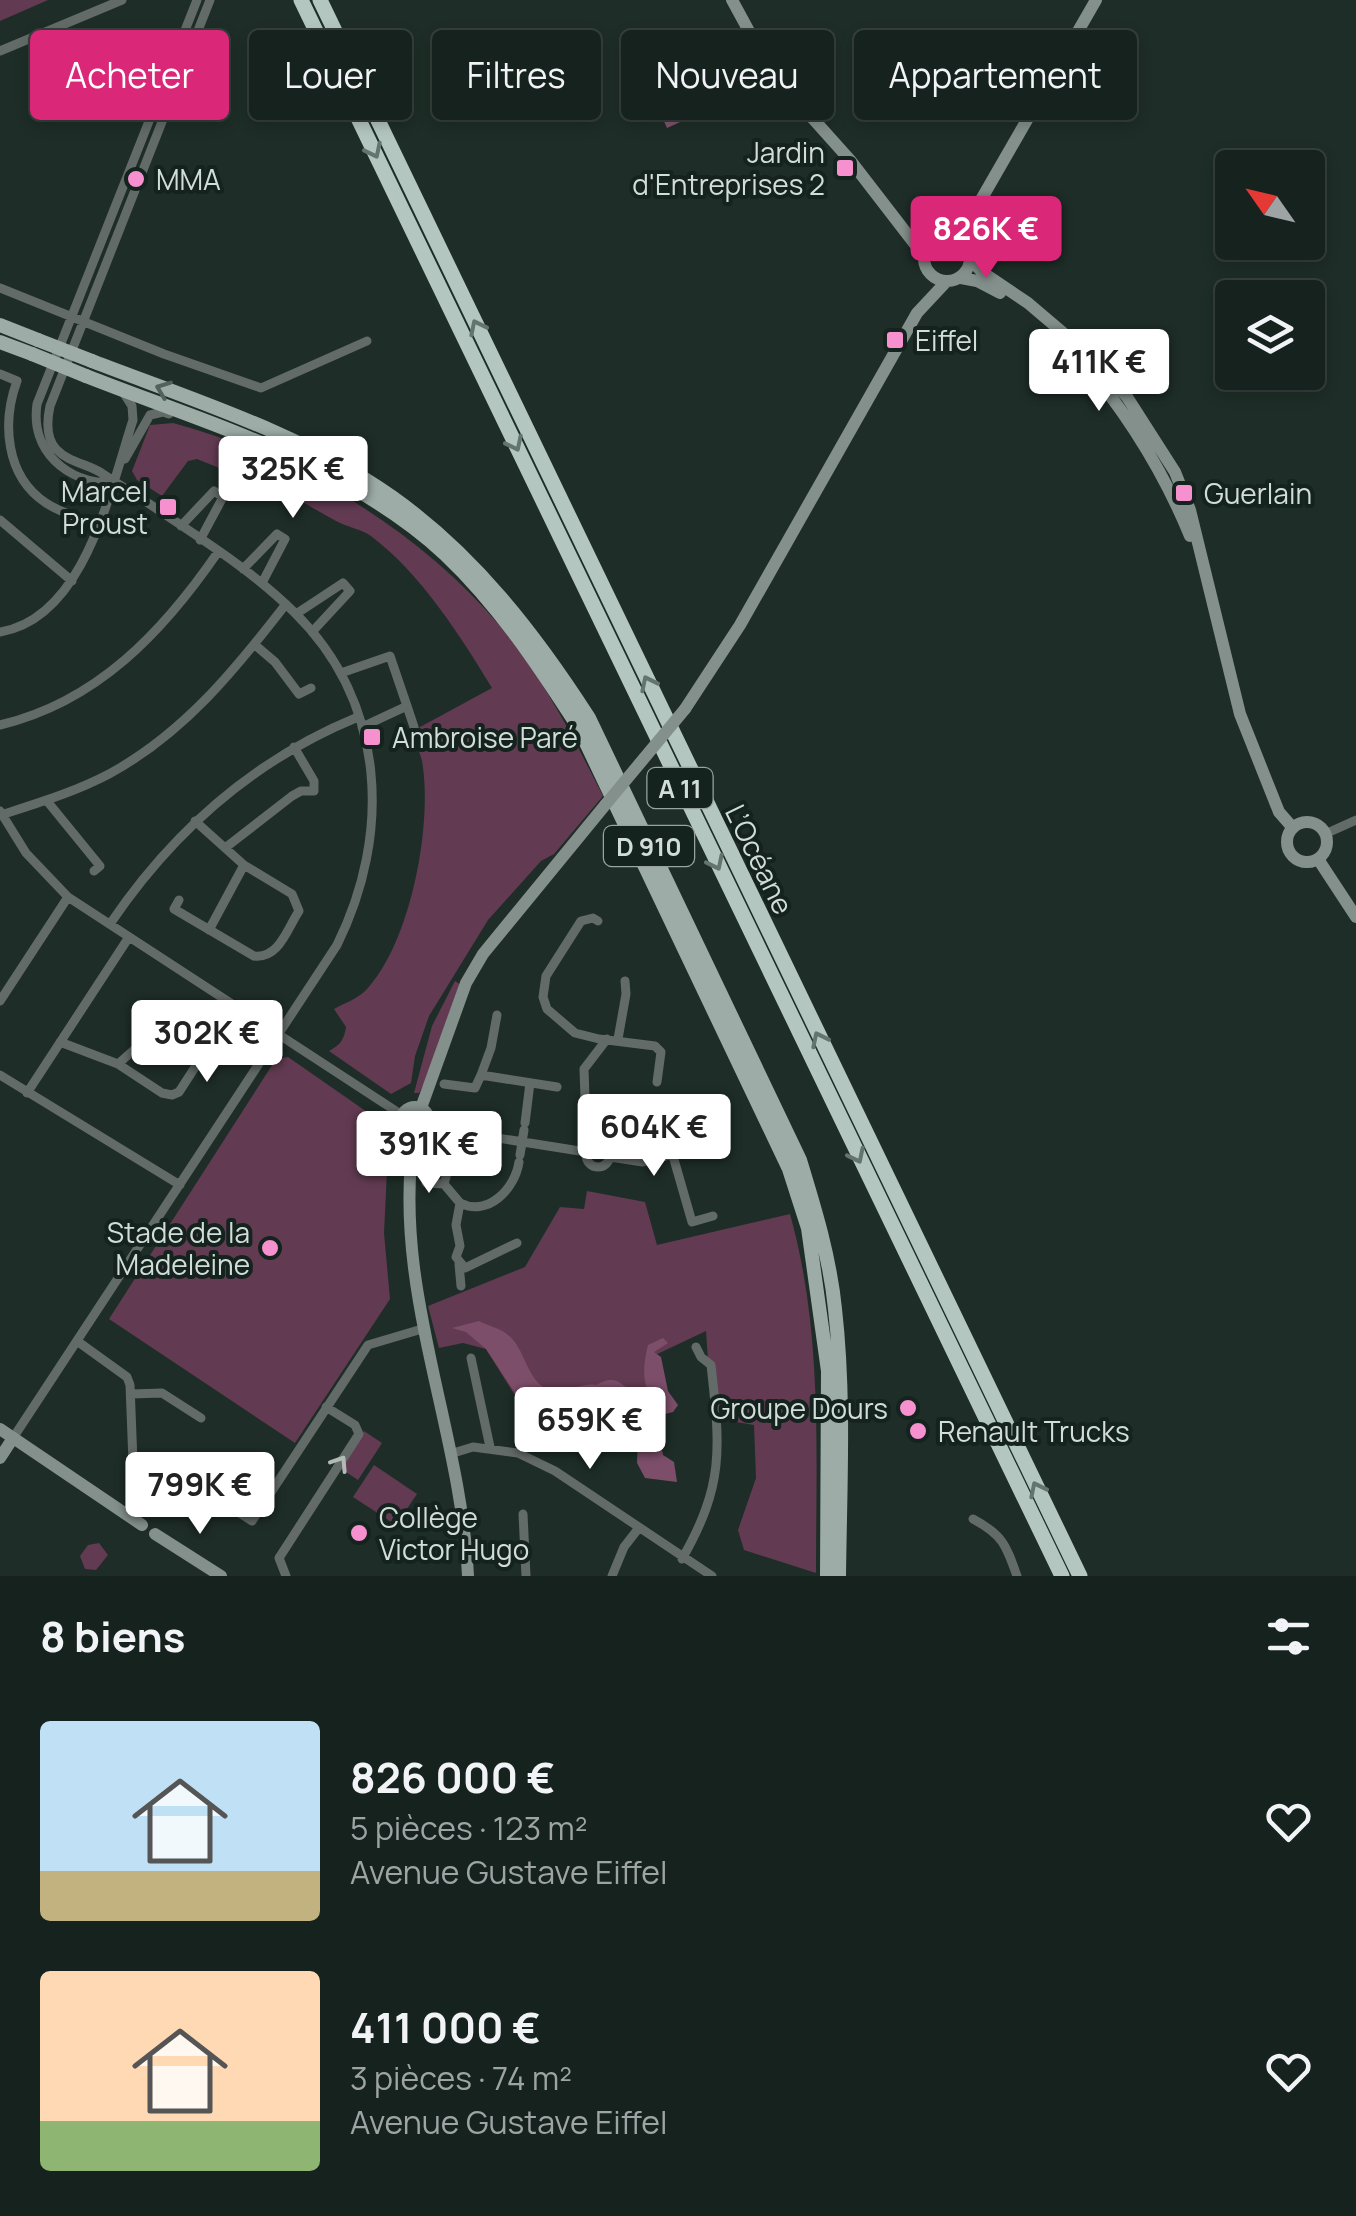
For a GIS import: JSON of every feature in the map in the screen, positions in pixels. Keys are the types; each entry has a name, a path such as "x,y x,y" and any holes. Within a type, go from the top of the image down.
{"highway":[{"name":"L’Océane","path":"301,0 1062,1576"},
{"name":"L’Océane","path":"320,0 1080,1576"}],"main road":[{"path":"421,1108 466,983 492,940 684,709 740,625 917,313 928,271 924,256 850,160 771,68 732,0"},
{"path":"924,256 940,237 962,224 978,204 1096,0"},
{"path":"917,313 954,280 969,253 978,204"},
{"path":"898,226 940,237 957,236 982,272 1028,303 1074,342 1127,396 1175,472 1190,510 1240,714 1279,812 1293,828"},
{"path":"928,271 936,278 978,281 1007,297 1066,344 1106,388 1170,474"},
{"name":"D 910","path":"0,325 35,347 89,369 284,437 391,496 453,546 511,606 552,660 588,718 800,1160 820,1223 835,1305 840,1370 839,1576"},
{"name":"D 910","path":"0,342 35,347"},
{"name":"D 910","path":"89,369 121,390 330,476 384,507 444,553 502,615 578,728 788,1168 808,1228 828,1371 827,1576"},
{"path":"1155,458 1205,572"},
{"path":"1311,823 1326,834 1327,846 1318,860 1306,862 1290,852 1288,840 1293,828 1311,823"},
{"path":"1318,860 1356,917"},
{"path":"412,1107 421,1108 429,1118 428,1127 414,1136 402,1128 402,1115 412,1107"},
{"path":"414,1136 411,1248 422,1328 467,1543 468,1576"},
{"path":"0,1429 138,1523"},
{"path":"0,1458 13,1438"},
{"path":"155,1534 214,1574"}],"street":[{"path":"0,52 122,0"},
{"path":"112,483 81,478 58,466 41,445 34,422 37,404 197,0"},
{"path":"13,1438 337,944 363,884 371,848 372,779 360,722 341,674 312,632 286,604 244,570 103,474 70,460 54,447 47,424 50,406 82,322 210,0"},
{"path":"0,288 261,388 367,340"},
{"path":"0,374 18,381 6,418 8,440 28,484 43,501 97,524"},
{"path":"0,632 44,612 62,598 81,566 132,420 132,406 121,390"},
{"path":"112,483 150,415 163,412 241,438"},
{"path":"181,526 214,491 223,497 200,540"},
{"path":"0,520 72,581"},
{"path":"244,570 277,534 285,539 262,583"},
{"path":"0,726 51,709 108,675 172,614 218,552"},
{"path":"296,614 343,583 350,591 312,632"},
{"path":"286,604 213,692 163,740 109,774 46,800 1,813 26,853 68,897 402,1115"},
{"path":"255,645 275,662 299,694 311,688"},
{"path":"341,674 390,656 414,727"},
{"path":"110,924 152,866 231,788 294,747 406,706"},
{"path":"225,848 292,796 314,791 314,781 294,747"},
{"path":"46,800 100,866 94,871"},
{"path":"1326,834 1356,820"},
{"path":"179,900 174,908 254,956 264,957 274,952 298,911 292,894 244,865 196,821"},
{"path":"209,930 244,865"},
{"path":"0,1001 68,897"},
{"path":"598,921 592,918 581,922 546,976 546,1009 575,1032 655,1046 661,1052 657,1082"},
{"path":"27,1093 128,937"},
{"path":"610,1157 586,1126 584,1069 612,1039 626,994 625,981"},
{"path":"444,1084 476,1088 491,1048 497,1016"},
{"path":"60,1042 118,1064 162,1093 172,1095 179,1092 202,1050 198,1043 163,1024 118,1064"},
{"path":"481,1075 556,1087"},
{"path":"0,1076 180,1185"},
{"path":"426,1183 445,1178 460,1203 469,1207 495,1201 512,1184 520,1158 530,1083"},
{"path":"585,1099 618,1099"},
{"path":"428,1127 586,1152"},
{"path":"586,1152 596,1143"},
{"path":"610,1157 643,1162 702,1147 708,1150"},
{"path":"586,1152 594,1167 606,1165 610,1157"},
{"path":"673,1156 692,1222 713,1216"},
{"path":"460,1203 456,1225 460,1246 456,1257 462,1286"},
{"path":"458,1264 465,1268 517,1243"},
{"path":"138,1523 169,1468 252,1521 368,1345 422,1328"},
{"path":"77,1342 122,1371 130,1385 133,1462 154,1490"},
{"path":"682,1559 716,1484 718,1447 711,1365 696,1347"},
{"path":"471,1358 490,1447"},
{"path":"130,1394 162,1393 200,1418"},
{"path":"286,1576 279,1558 359,1434 355,1426 326,1407"},
{"path":"450,1454 490,1447 518,1453 554,1471 712,1576"},
{"path":"523,1514 526,1576"},
{"path":"973,1518 996,1531 1018,1576"},
{"path":"612,1576 624,1547 638,1529"}],"shaded area":[{"path":"0,0 48,0 0,21"},
{"path":"663,120 685,120 667,128"},
{"path":"173,423 219,437 309,476 393,528 432,558 516,646 556,708 603,796 554,854 541,861 488,920 429,1016 415,1056 411,1083 391,1094 329,1051 341,1042 346,1027 334,1009 367,989 396,942 407,913 421,848 425,787 422,761 409,733 492,688 423,587 367,534 336,521 255,474 244,478 197,459 188,461 162,496 137,480 132,471 150,425"},
{"path":"455,981 461,985 425,1082 419,1093 414,1093 432,1026"},
{"name":"Stade de la Madeleine","path":"288,1057 380,1121 388,1150 384,1233 390,1299 295,1443 109,1319 276,1059"},
{"path":"587,1191 645,1202 657,1245 790,1214 801,1258 813,1348 816,1573 744,1550 738,1530 756,1478 754,1425 712,1418 706,1331 651,1357 658,1420 639,1429 602,1405 543,1414 516,1397 486,1349 463,1343 439,1348 428,1306 525,1267 560,1207 584,1209"},
{"path":"479,1321 508,1335 536,1380 550,1390 611,1380 641,1395 658,1425 663,1455 674,1462 677,1482 645,1478 637,1463 638,1434 621,1427 619,1416 601,1408 543,1414 517,1396 486,1349 466,1332 452,1328"},
{"path":"663,1338 668,1343 654,1352 661,1357 668,1391 678,1405 665,1414 652,1399 644,1374 648,1345"},
{"path":"364,1431 382,1443 358,1480 340,1468"},
{"path":"374,1465 417,1494 396,1525 353,1497"},
{"path":"99,1543 108,1555 96,1570 85,1569 80,1556 88,1545"}],"place":[{"name":"Jardin d'Entreprises 2","path":"845,168"},
{"name":"MMA","path":"136,179"},
{"name":"Eiffel","path":"895,340"},
{"name":"Guerlain","path":"1184,493"},
{"name":"Marcel Proust","path":"168,507"},
{"name":"Ambroise Paré","path":"372,737"},
{"name":"Stade de la Madeleine","path":"270,1248"},
{"name":"Groupe Dours","path":"908,1408"},
{"name":"Renault Trucks","path":"918,1431"},
{"name":"Collège Victor Hugo","path":"359,1533"}]}
